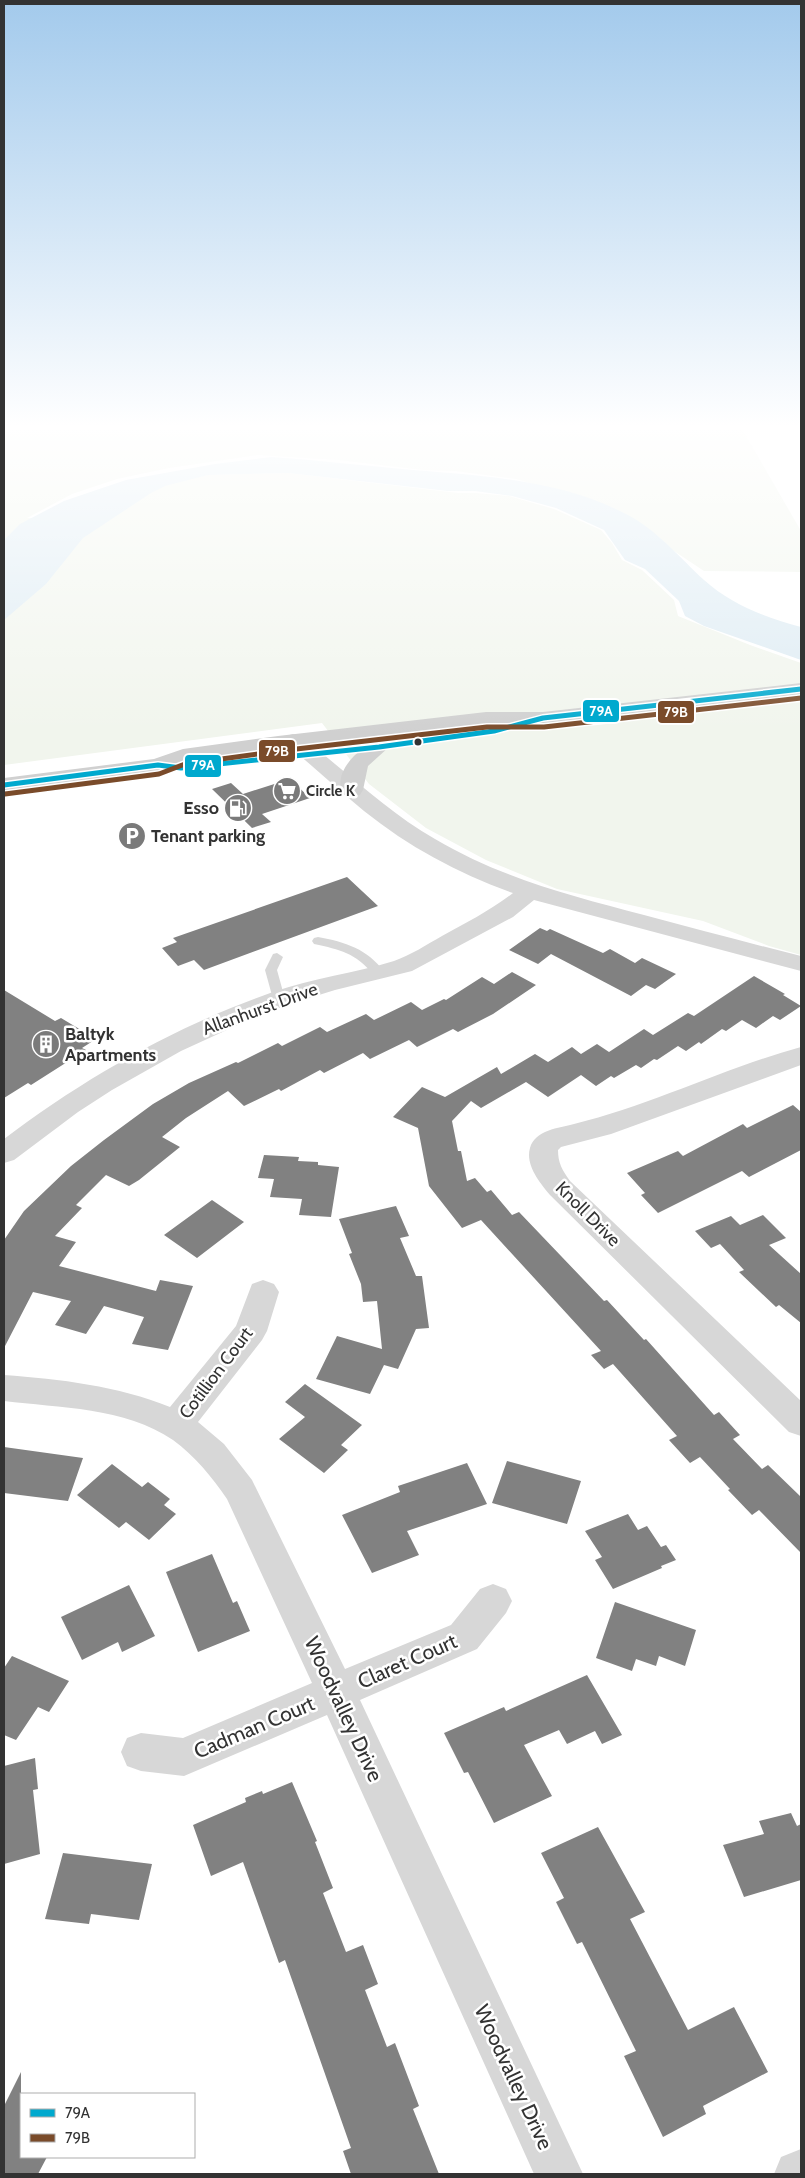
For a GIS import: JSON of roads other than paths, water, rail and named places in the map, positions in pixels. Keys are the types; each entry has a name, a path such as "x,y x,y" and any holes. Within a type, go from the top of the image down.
{"main road":[{"path":"4,786 158,765 182,755 294,740 486,718 543,718 801,689"},
{"path":"158,765 180,768 379,747 494,731 543,718"},
{"path":"352,790 355,766 360,759 379,747"}],"street":[{"path":"294,740 384,816 437,850 474,870 530,892 801,964"},
{"name":"Allanhurst Drive","path":"4,1153 66,1106 134,1064 201,1030 279,999 402,966 421,958 504,912 530,892"},
{"name":"Knoll Drive","path":"801,1056 601,1128 551,1140 544,1148 544,1161 549,1174 560,1188 801,1422"},
{"name":"Cotillion Court","path":"176,1425 251,1332 264,1292"},
{"name":"Woodvalley Drive","path":"4,1388 42,1392 126,1406 176,1425 224,1466 240,1490 336,1692 558,2174"},
{"name":"Claret Court","path":"336,1692 464,1637 493,1601"},
{"name":"Cadman Court","path":"142,1752 184,1757 336,1692"}],"lane":[{"path":"318,941 333,943 356,950 378,972"},
{"path":"277,957 270,970 279,999"}],"place":[{"name":"Circle K","path":"287,791"},
{"name":"Esso","path":"238,808"},
{"name":"Tenant parking","path":"132,836"},
{"name":"Baltyk Apartments","path":"46,1044"}]}
